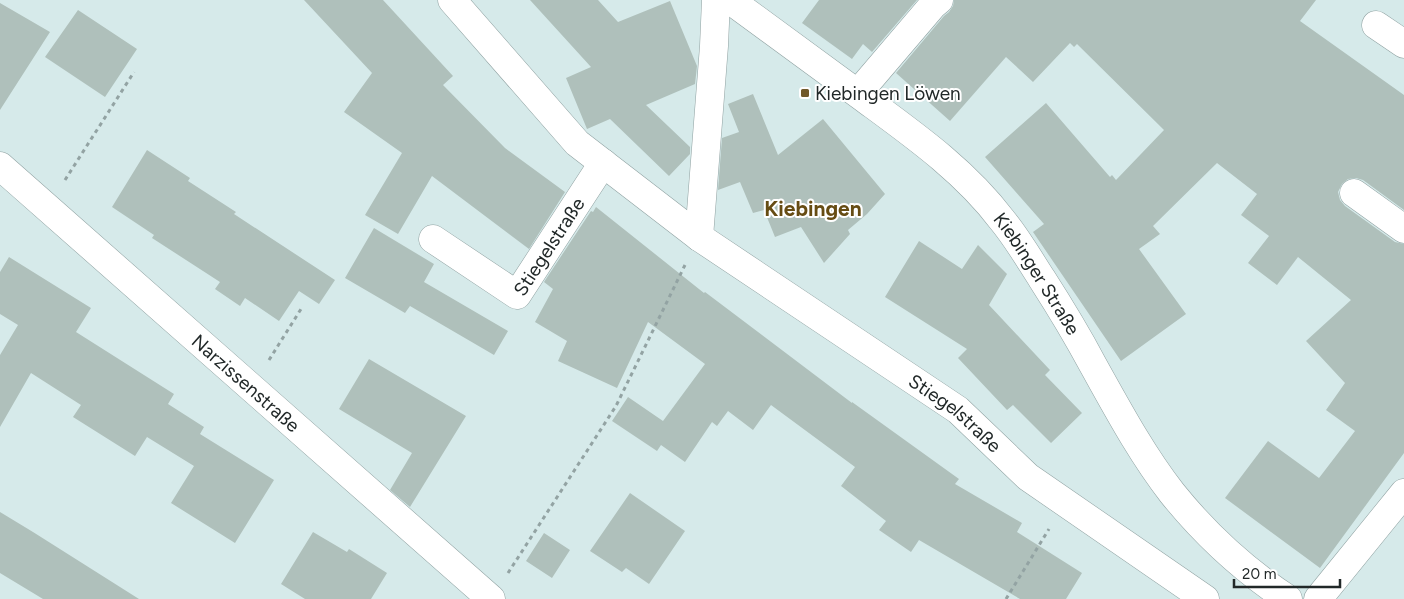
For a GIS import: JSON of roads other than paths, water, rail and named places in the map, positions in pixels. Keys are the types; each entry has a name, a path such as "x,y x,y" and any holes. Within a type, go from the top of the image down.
{"street":[{"name":"Stiegelstraße","path":"452,0 577,142 603,163 699,237 958,410 1028,477 1205,599"},
{"path":"699,237 716,0"},
{"name":"Kiebinger Straße","path":"730,0 900,124 941,157 975,188 1002,220 1054,298 1140,447 1172,493 1231,556 1264,583 1288,599"},
{"path":"858,93 933,4 939,0"},
{"path":"1376,25 1404,44"},
{"name":"Stiegelstraße","path":"432,239 517,295 603,163"},
{"name":"Narzissenstraße","path":"0,166 491,599"},
{"path":"1354,193 1404,229"},
{"path":"1318,599 1404,493"}],"place":[{"name":"Kiebingen Löwen","path":"805,93"}],"district":[{"name":"Kiebingen","path":"813,208"}]}
